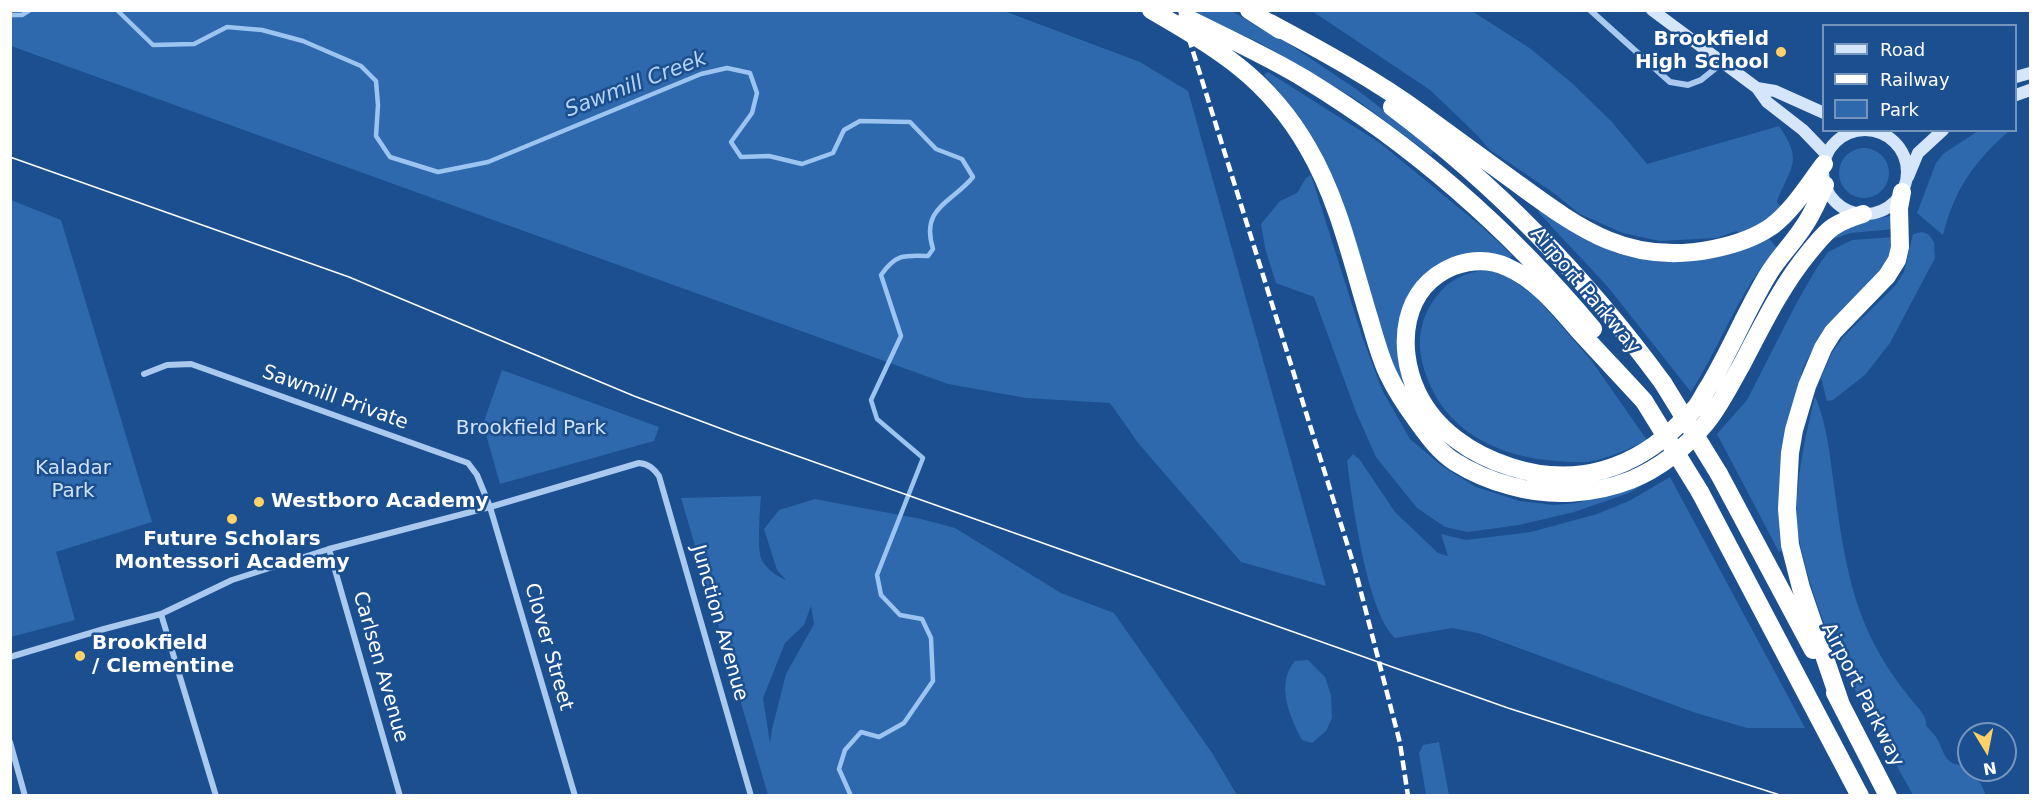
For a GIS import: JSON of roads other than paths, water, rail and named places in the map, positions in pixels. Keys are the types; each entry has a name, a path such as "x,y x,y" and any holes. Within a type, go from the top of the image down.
{"highway":[{"path":"1151,10 1203,40 1230,59 1266,91 1290,119 1309,149 1327,185 1379,351 1399,395 1441,451 1454,462 1499,483 1547,493 1582,492 1631,480 1662,464 1707,422 1730,386 1785,283 1798,266 1833,227 1863,214"},
{"name":"Airport Parkway","path":"1169,10 1252,50 1303,78 1364,117 1416,156 1486,214 1558,287 1614,355 1700,492 1860,795"},
{"name":"Airport Parkway","path":"1249,10 1337,67 1385,102 1424,131 1485,183 1578,277 1630,338 1663,383 1719,474 1888,795"},
{"path":"1270,23 1354,69 1420,112 1573,224 1596,236 1630,248 1683,254 1723,247 1754,236 1770,227 1786,213 1826,159"},
{"path":"1644,401 1552,301 1531,282 1507,267 1490,261 1461,264 1431,278 1415,298 1406,328 1409,367 1425,407 1445,430 1476,452 1495,462 1530,472 1561,475 1607,470 1652,449 1696,407 1769,273 1807,222 1825,185"},
{"path":"1840,702 1801,588 1790,545 1787,502 1790,453 1807,386 1822,348 1833,332 1887,276 1897,260 1900,246 1899,208 1904,187"}],"main road":[{"path":"1652,10 1757,88 1767,102 1803,130 1826,159"},
{"path":"1757,88 1775,92 1822,112"},
{"path":"1854,132 1838,141 1826,159 1825,185 1834,201 1843,208 1863,214 1886,209 1895,201 1904,187 1918,153 1941,132"},
{"path":"1874,132 1884,135 1900,150 1905,160 1904,187"}],"street":[{"path":"1590,10 1670,82 1688,85 1701,80 1722,63"},
{"name":"Sawmill Private","path":"144,374 167,365 191,364 468,463 477,475 490,507"},
{"name":"Junction Avenue","path":"490,507 639,463 652,467 659,476 751,795"},
{"path":"10,657 161,614 232,580 329,549 490,507"},
{"name":"Clover Street","path":"490,507 575,795"},
{"name":"Carlsen Avenue","path":"329,549 400,795"},
{"path":"161,614 216,795"},
{"path":"10,742 25,795"}],"waterway":[{"name":"Sawmill Creek","path":"10,15 22,15 30,10"},
{"name":"Sawmill Creek","path":"117,10 153,45 194,44 227,27 262,30 303,41 361,66 376,81 378,105 376,136 390,157 438,172 488,162 701,74 727,68 750,73 757,93 752,113 731,142 741,157 769,156 802,164 833,153 844,130 860,121 910,122 936,149 962,159 973,177 934,215 930,235 933,249 928,256 907,256 896,259 881,275 901,336 871,400 877,419 923,458 877,575 881,595 900,615 922,619 931,638 933,681 904,723 879,737 861,732 845,750 839,769 851,796"}],"tram line":[{"path":"10,157 349,277 634,396 738,435 1508,708 1783,796"}],"railway":[{"path":"1180,10 1355,569 1400,743 1408,796"}],"place":[{"name":"Brookfield High School","path":"1781,52"},
{"name":"Westboro Academy","path":"259,502"},
{"name":"Future Scholars Montessori Academy","path":"232,519"},
{"name":"Brookfield / Clementine","path":"80,656"}],"park label":[{"name":"Brookfield Park","path":"531,429"},
{"name":"Kaladar Park","path":"73,480"}]}
